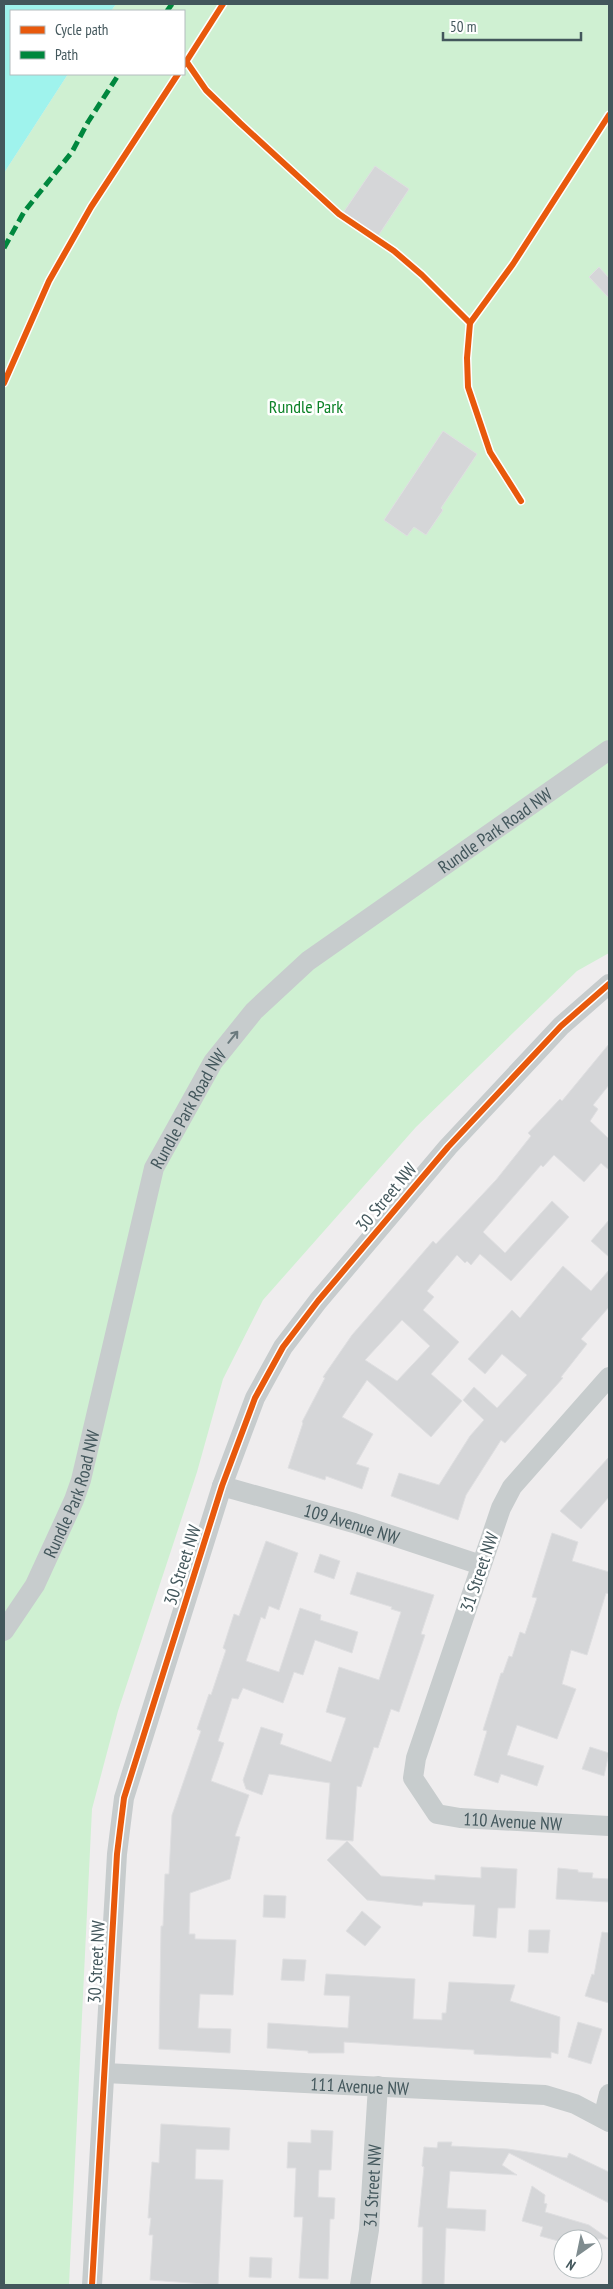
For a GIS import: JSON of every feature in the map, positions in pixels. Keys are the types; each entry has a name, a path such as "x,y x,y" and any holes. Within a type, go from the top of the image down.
{"street":[{"name":"Rundle Park Road NW","path":"4,1631 35,1585 71,1508 81,1480 154,1168 213,1062 254,1011 308,961 609,750"},
{"name":"30 Street NW","path":"92,2285 117,1854 124,1798 222,1486 255,1398 283,1347 318,1301 448,1148 561,1026 609,984"},
{"name":"31 Street NW","path":"424,1798 413,1778 416,1758 501,1508 512,1487 609,1377"},
{"name":"109 Avenue NW","path":"222,1486 354,1523 481,1565"},
{"name":"110 Avenue NW","path":"424,1798 437,1814 460,1818 609,1826"},
{"name":"111 Avenue NW","path":"105,2073 545,2095 575,2104 606,2120"},
{"name":"31 Street NW","path":"360,2285 369,2230 378,2086"},
{"path":"606,2120 609,2094"}],"green space":[{"name":"Rundle Park","path":"116,4 609,4 609,953 577,971 416,1127 263,1300 223,1379 197,1472 118,1711 92,1809 69,2285 4,2285 4,173 67,75 185,75 185,10 112,10"}],"water":[{"path":"4,4 116,4 112,10 10,10 10,75 67,75 4,173"}],"building":[{"path":"375,166 409,189 378,236 343,213"},
{"path":"599,267 609,278 609,298 589,277"},
{"path":"443,431 477,454 441,508 443,510 426,535 414,527 407,536 384,520"},
{"path":"609,1044 609,1085 593,1105 598,1109 590,1121 609,1139 609,1170 601,1163 584,1182 554,1155 543,1167 541,1165 483,1232 505,1253 552,1201 569,1217 511,1281 480,1254 471,1265 467,1261 465,1263 457,1255 427,1291 434,1297 423,1310 459,1342 431,1374 462,1401 431,1437 367,1380 342,1417 373,1434 356,1464 369,1468 362,1489 326,1476 325,1480 288,1468 302,1422 325,1378 323,1377 352,1335 433,1241 436,1244 496,1180 531,1136 528,1133 560,1099 562,1101","holes":["402,1320 430,1346 397,1381 365,1360"]},
{"path":"609,1220 609,1257 591,1241"},
{"path":"563,1266 591,1291 609,1270 609,1307 581,1339 587,1344 561,1377 563,1378 505,1443 501,1440 466,1495 458,1520 391,1496 399,1473 439,1485 470,1436 484,1420 463,1400 474,1387 497,1408 527,1375 502,1354 485,1374 468,1359 512,1310 520,1318"},
{"path":"609,1457 609,1497 581,1529 560,1511"},
{"path":"552,1533 578,1542 572,1561 609,1572 609,1594 606,1593 587,1655 571,1650 562,1684 576,1689 557,1739 517,1725 507,1755 544,1766 537,1786 501,1774 498,1783 474,1775 487,1731 483,1730 501,1673 503,1673 509,1656 512,1657 520,1632 525,1634 537,1598 532,1597"},
{"path":"266,1541 298,1553 279,1610 269,1606 265,1619 261,1617 246,1661 279,1672 300,1608 321,1615 320,1620 358,1632 352,1653 315,1640 303,1675 294,1672 283,1703 243,1688 238,1699 232,1698 218,1741 224,1743 211,1781 249,1795 235,1836 240,1837 230,1879 190,1893 189,1934 195,1934 195,1939 236,1940 233,1995 200,1994 198,2028 231,2029 230,2053 159,2049 161,1926 163,1926 165,1874 169,1874 172,1815 201,1731 197,1729 226,1650 223,1648 234,1614 239,1616"},
{"path":"320,1554 340,1561 334,1579 314,1572"},
{"path":"357,1572 434,1595 421,1634 425,1635 399,1712 391,1709 378,1748 374,1747 361,1787 357,1786 353,1841 326,1839 330,1783 269,1774 262,1795 246,1789 243,1780 261,1727 283,1734 280,1744 331,1762 346,1718 326,1712 339,1667 379,1680 401,1612 391,1609 392,1607 350,1594"},
{"path":"590,1747 609,1753 604,1776 582,1769"},
{"path":"347,1841 381,1876 435,1880 435,1875 481,1878 481,1867 517,1869 515,1908 498,1908 496,1938 473,1936 475,1905 423,1902 422,1906 367,1900 327,1860"},
{"path":"558,1868 593,1873 592,1878 609,1879 609,1902 556,1899"},
{"path":"264,1895 286,1896 285,1918 263,1917"},
{"path":"362,1911 381,1927 365,1946 346,1931"},
{"path":"529,1930 550,1930 548,1953 528,1952"},
{"path":"602,1932 609,1933 609,2003 585,1996 592,1974 594,1975"},
{"path":"283,1959 306,1960 304,1981 281,1980"},
{"path":"326,1974 415,1979 413,2019 442,2020 442,2013 446,2013 449,1982 515,1985 510,2001 560,2017 558,2054 551,2052 551,2058 474,2054 474,2050 344,2042 344,2053 308,2053 308,2051 267,2048 268,2023 348,2028 350,1996 324,1995"},
{"path":"578,2022 602,2029 591,2064 568,2057"},
{"path":"161,2124 230,2128 229,2150 196,2149 195,2179 223,2180 218,2285 150,2280 153,2235 149,2235 151,2218 148,2218 152,2162 159,2163"},
{"path":"311,2130 333,2131 331,2170 319,2170 318,2197 335,2198 334,2219 330,2219 328,2279 299,2278 303,2217 294,2217 296,2168 287,2168 288,2142 311,2143"},
{"path":"438,2142 452,2142 451,2146 508,2149 567,2158 569,2153 609,2172 609,2203 509,2153 502,2165 517,2175 450,2171 447,2208 486,2210 485,2231 446,2228 444,2285 422,2285 423,2227 418,2227 424,2147 437,2148"},
{"path":"532,2186 545,2195 544,2203 547,2204 545,2212 589,2225 595,2229 553,2229 553,2240 540,2236 543,2227 522,2221"},
{"path":"250,2257 272,2258 271,2278 249,2277"}],"marked path":[{"path":"168,10 172,4"},
{"path":"4,248 24,212 72,152 88,122 118,75"}],"cycle path":[{"path":"185,63 223,4"},
{"path":"186,61 206,90 240,123 339,214 394,251 422,275 470,323"},
{"path":"4,383 49,281 91,207 177,75"},
{"path":"521,501 490,452 468,387 467,358 470,323 513,264 609,115"},
{"path":"92,2285 117,1854 124,1798 222,1486 255,1398 283,1347 318,1301 448,1147 561,1026 609,984"}]}
